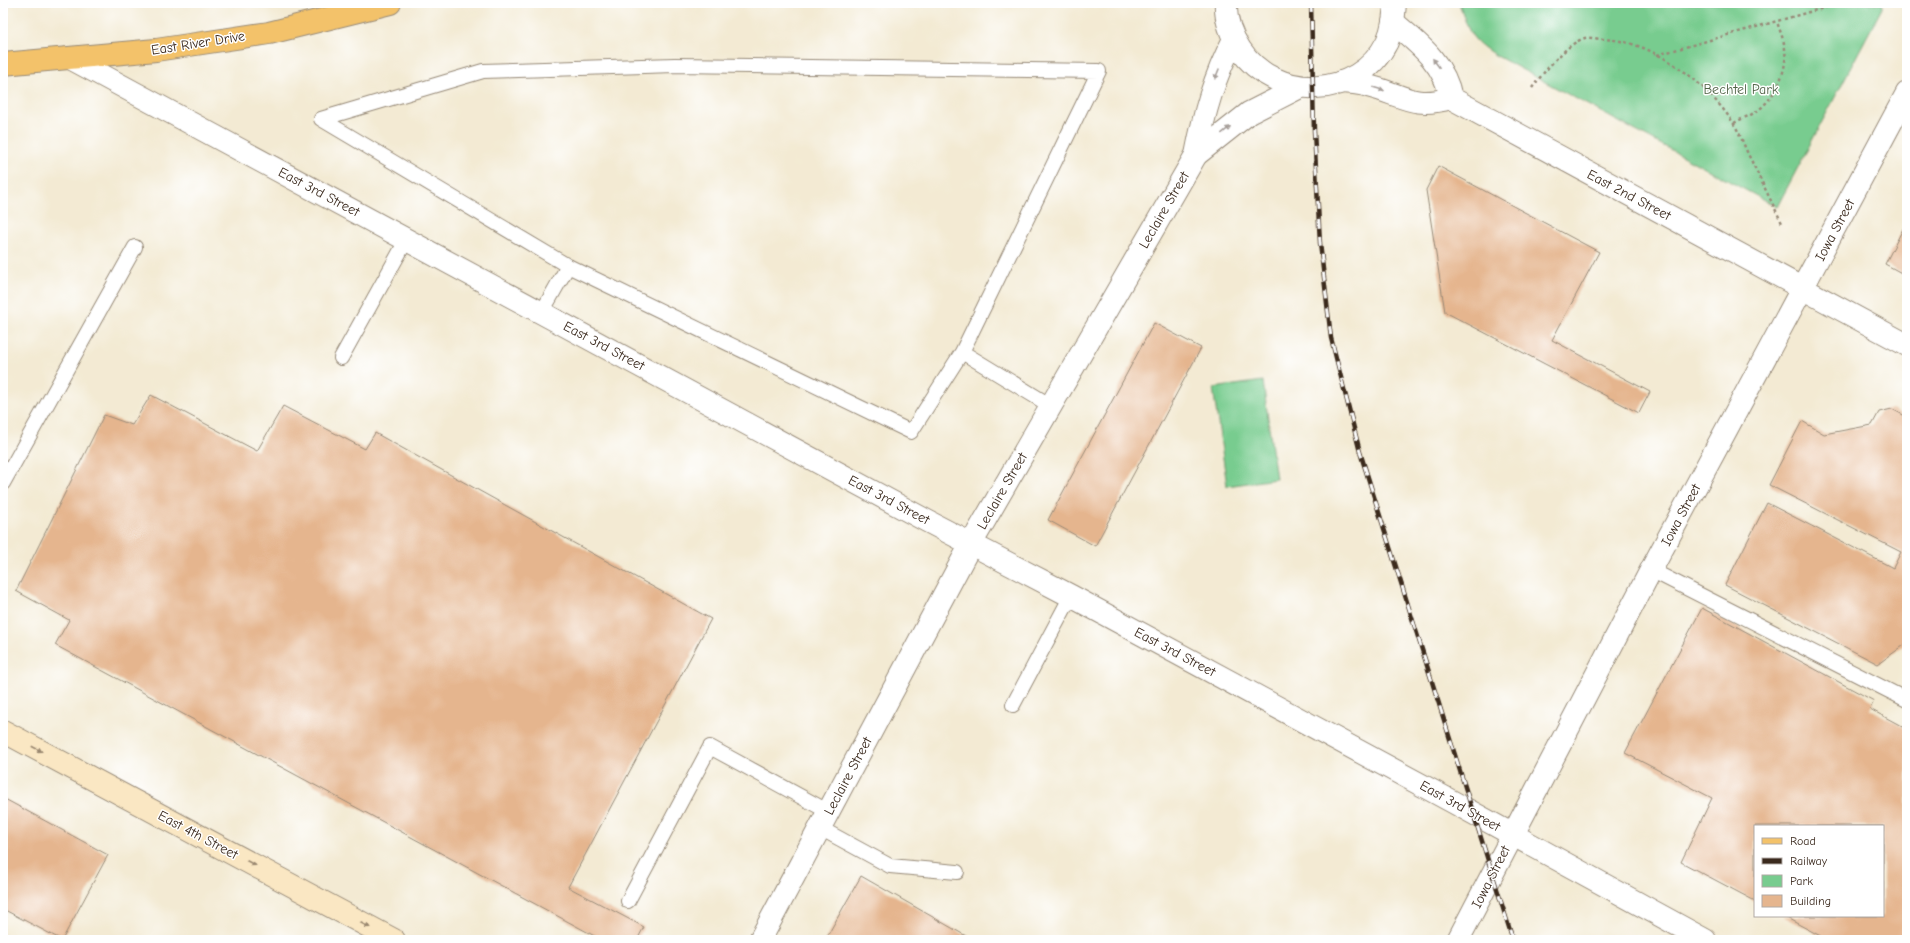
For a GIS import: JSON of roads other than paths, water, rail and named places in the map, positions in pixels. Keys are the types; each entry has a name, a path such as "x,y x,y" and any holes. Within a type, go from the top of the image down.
{"main road":[{"name":"East River Drive","path":"3,64 72,59 156,50 269,33 390,3"},
{"name":"East 4th Street","path":"3,731 394,940"}],"street":[{"path":"1226,3 1229,27 1234,39 1247,59 1261,72 1280,82 1300,87 1321,87 1341,82 1360,73 1375,59 1386,42 1394,13"},
{"path":"1341,82 1366,85 1414,102 1434,103 1451,98 1449,85 1434,59 1394,13"},
{"name":"Leclaire Street","path":"760,940 971,544 1196,155 1203,116 1214,83 1234,39"},
{"name":"East 3rd Street","path":"72,59 971,544 1071,596 1705,940"},
{"path":"1196,155 1249,113 1300,87"},
{"name":"Iowa Street","path":"1458,940 1651,570 1907,93"},
{"name":"East 2nd Street","path":"1451,98 1907,345"}],"lane":[{"path":"675,65 1099,70 962,352 911,432 568,266 321,119 482,71 675,65"},
{"path":"341,358 407,239"},
{"path":"3,483 135,247"},
{"path":"542,312 568,266"},
{"path":"962,352 1051,406"},
{"path":"1651,570 1907,700"},
{"path":"1013,705 1071,596"},
{"path":"628,901 710,747 824,820 890,866 957,872"}],"railway":[{"path":"1311,3 1314,131 1320,243 1331,338 1360,452 1513,940"}],"park label":[{"name":"Bechtel Park","path":"1741,89"}]}
